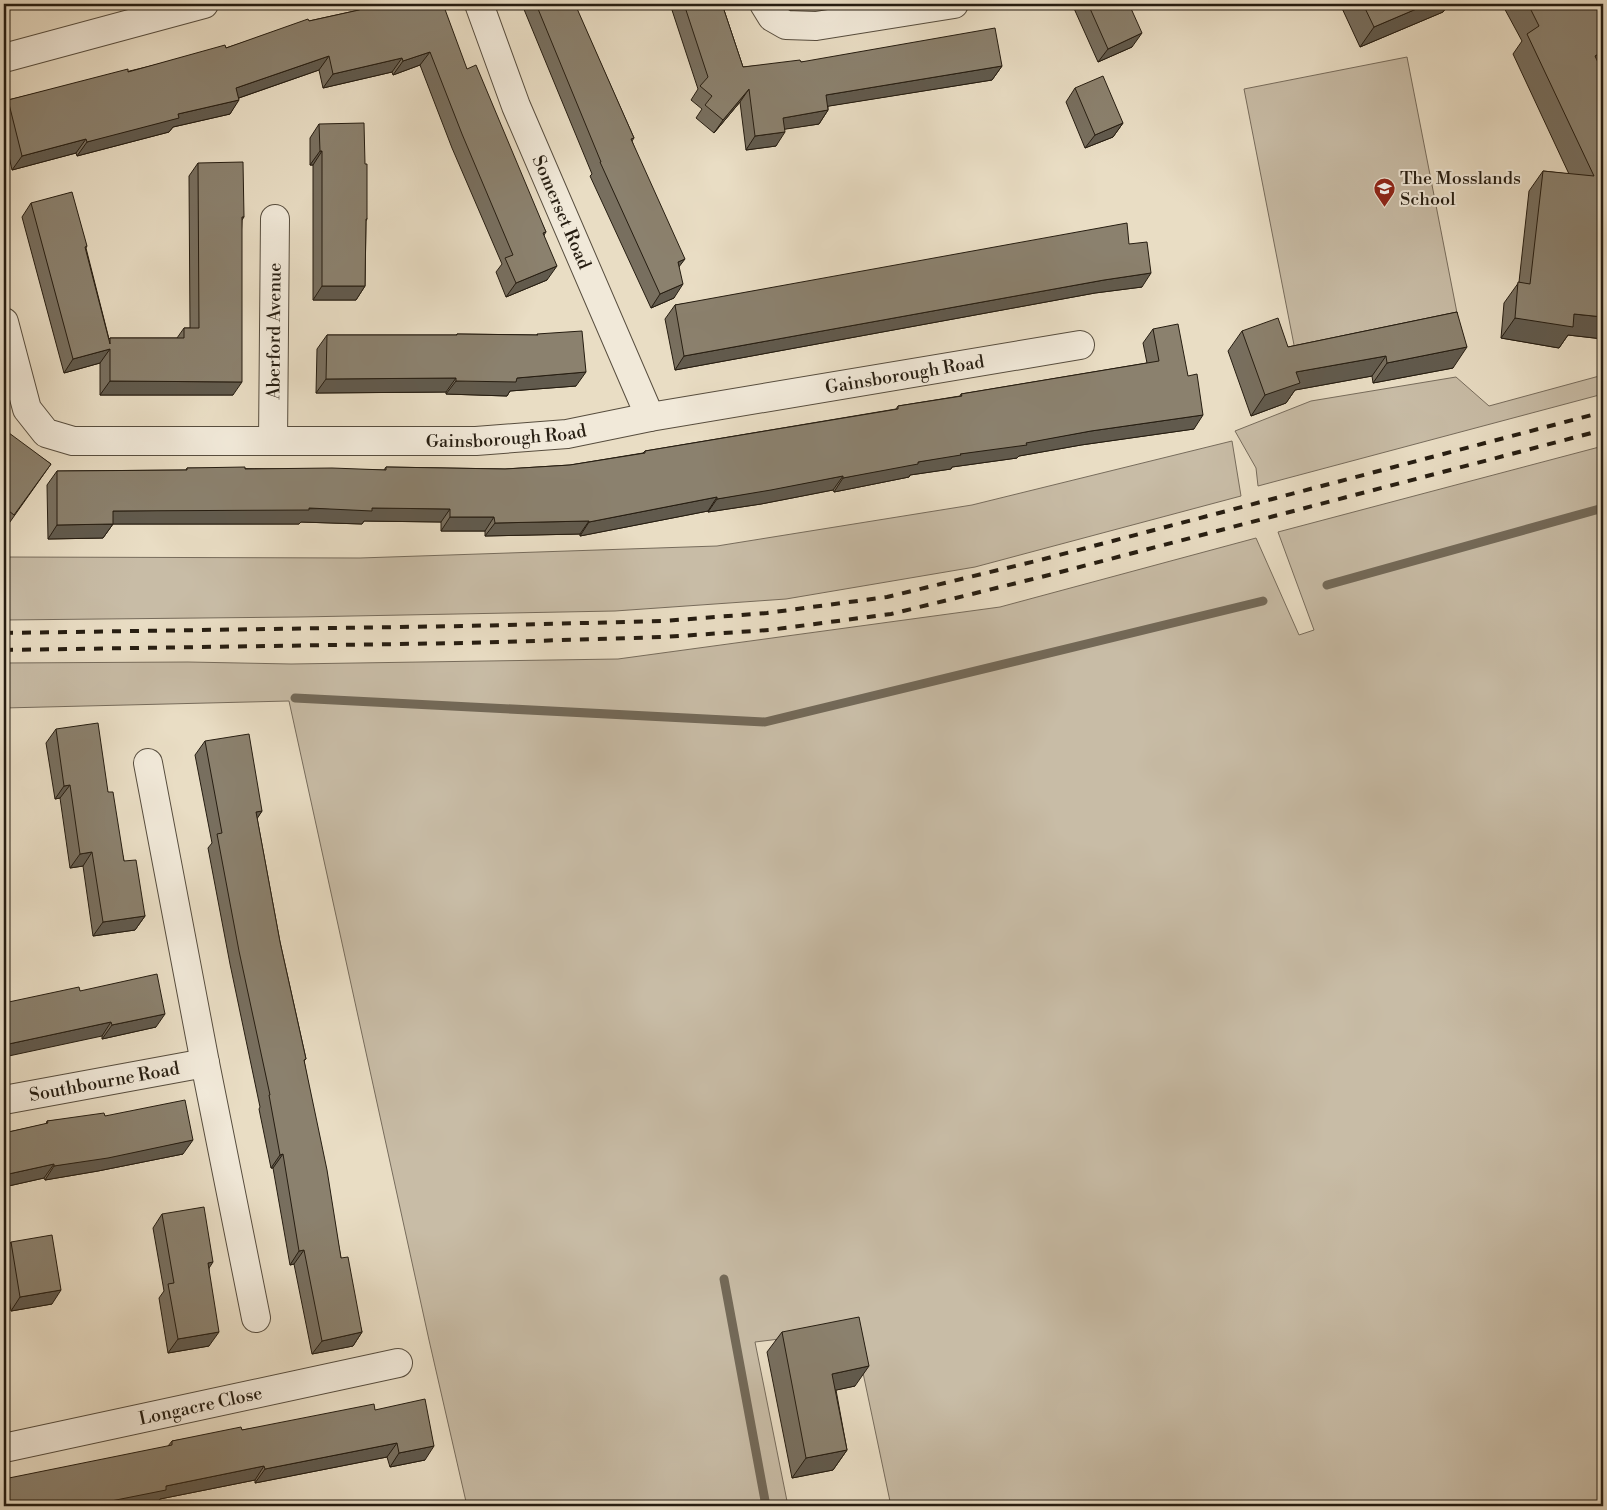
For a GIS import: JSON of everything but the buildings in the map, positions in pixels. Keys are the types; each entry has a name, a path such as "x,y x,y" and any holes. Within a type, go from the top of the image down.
{"street":[{"path":"4,58 204,4"},
{"name":"Somerset Road","path":"479,4 516,106 650,417"},
{"path":"764,4 772,17 786,25 816,26 954,4"},
{"name":"Aberford Avenue","path":"273,441 276,219"},
{"name":"Gainsborough Road","path":"4,322 27,409 46,433 73,441 476,441 567,434 650,417 1080,345"},
{"path":"148,763 256,1318"},
{"name":"Southbourne Road","path":"4,1100 205,1063"},
{"name":"Longacre Close","path":"4,1448 398,1362"}],"shaded area":[{"path":"781,4 883,4 817,16 786,10"},
{"path":"1407,57 1458,318 1295,350 1244,89"},
{"path":"1603,375 1603,394 1258,486 1256,468 1235,431 1311,401 1456,377 1489,406"},
{"path":"1232,441 1241,496 975,567 786,599 615,611 4,620 4,557 360,558 717,546 972,505"},
{"path":"1603,446 1603,1506 891,1506 854,1330 755,1342 788,1506 467,1506 289,701 4,708 4,663 188,662 291,664 618,659 1000,607 1256,538 1299,635 1314,630 1278,532"}],"waterway":[{"path":"1327,585 1603,508"},
{"path":"295,698 765,722 1263,601"},
{"path":"724,1279 766,1506"}],"railway":[{"path":"4,633 664,621 767,613 887,597 1044,559 1603,412"},
{"path":"4,650 466,643 664,637 769,630 891,614 1049,575 1603,430"}],"place":[{"name":"The Mosslands School","path":"1384,207"}]}
